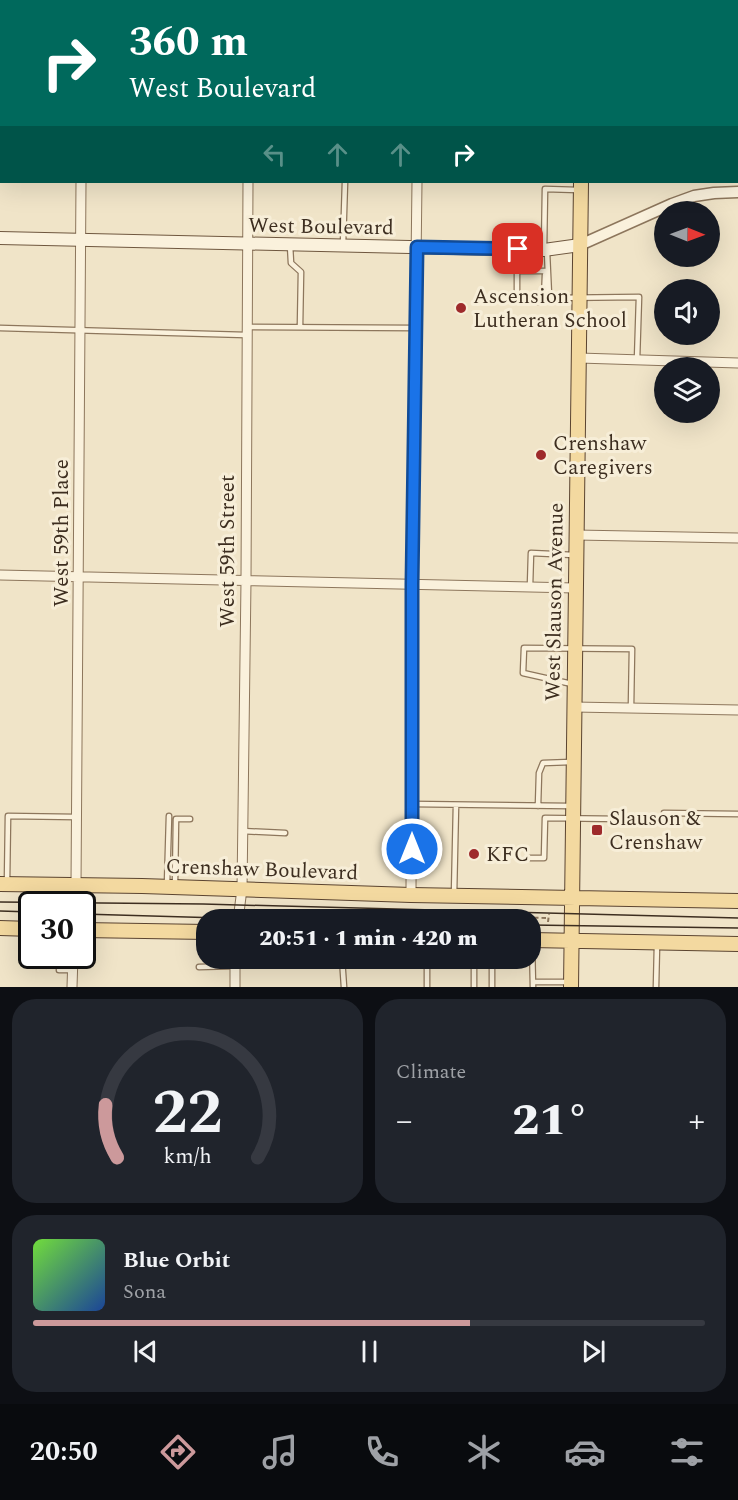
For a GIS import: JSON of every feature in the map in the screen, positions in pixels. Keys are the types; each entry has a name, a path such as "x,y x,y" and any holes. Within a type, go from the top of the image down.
{"main road":[{"name":"West Slauson Avenue","path":"571,985 581,186"},
{"name":"West Boulevard","path":"0,238 545,250 580,246"},
{"name":"Crenshaw Boulevard","path":"4,884 738,901"},
{"path":"0,928 18,929"},
{"path":"96,930 196,932"},
{"path":"541,940 738,944"}],"street":[{"name":"West 59th Place","path":"76,885 81,183"},
{"name":"West 59th Street","path":"239,909 242,889 246,581 248,183"},
{"path":"411,894 417,183"},
{"name":"West Boulevard","path":"580,246 694,196 738,192"},
{"path":"579,358 738,363"},
{"path":"576,535 738,538"},
{"path":"0,575 575,588"},
{"path":"574,707 738,710"},
{"path":"235,969 235,987"},
{"path":"72,987 73,970"}],"lane":[{"path":"343,246 345,183"},
{"path":"518,249 517,297 526,301 542,302 546,297 547,272 545,189 581,186"},
{"path":"290,245 291,263 301,272 300,327"},
{"path":"517,271 547,272"},
{"path":"546,297 639,297 638,360"},
{"path":"0,328 246,331 300,327 417,327"},
{"path":"530,586 531,553 576,555"},
{"path":"574,685 523,673 524,648 632,649 631,708"},
{"path":"538,806 539,773 543,763 574,762"},
{"path":"412,804 538,806 622,819"},
{"path":"454,895 456,805"},
{"path":"528,858 544,858 544,818 573,812"},
{"path":"664,813 738,814"},
{"path":"4,884 8,816 76,817"},
{"path":"169,816 171,887"},
{"path":"171,887 176,819 190,819"},
{"path":"242,831 285,833"},
{"path":"656,987 657,943"},
{"path":"343,969 344,987"},
{"path":"427,969 427,987"},
{"path":"474,969 474,987"},
{"path":"492,969 492,987"},
{"path":"533,969 533,984 571,985"},
{"path":"59,970 73,970"}],"path":[{"path":"541,916 549,916 548,922"}],"tram line":[{"path":"0,902 203,904 738,918"},
{"path":"0,911 18,912"},
{"path":"96,914 196,917"},
{"path":"541,925 738,928"}],"place":[{"name":"Ascension Lutheran School","path":"461,308"},
{"name":"Crenshaw Caregivers","path":"541,455"},
{"name":"Slauson & Crenshaw","path":"597,830"},
{"name":"KFC","path":"474,854"}],"route":[{"path":"412,849 412,584 417,247 518,249"}]}
